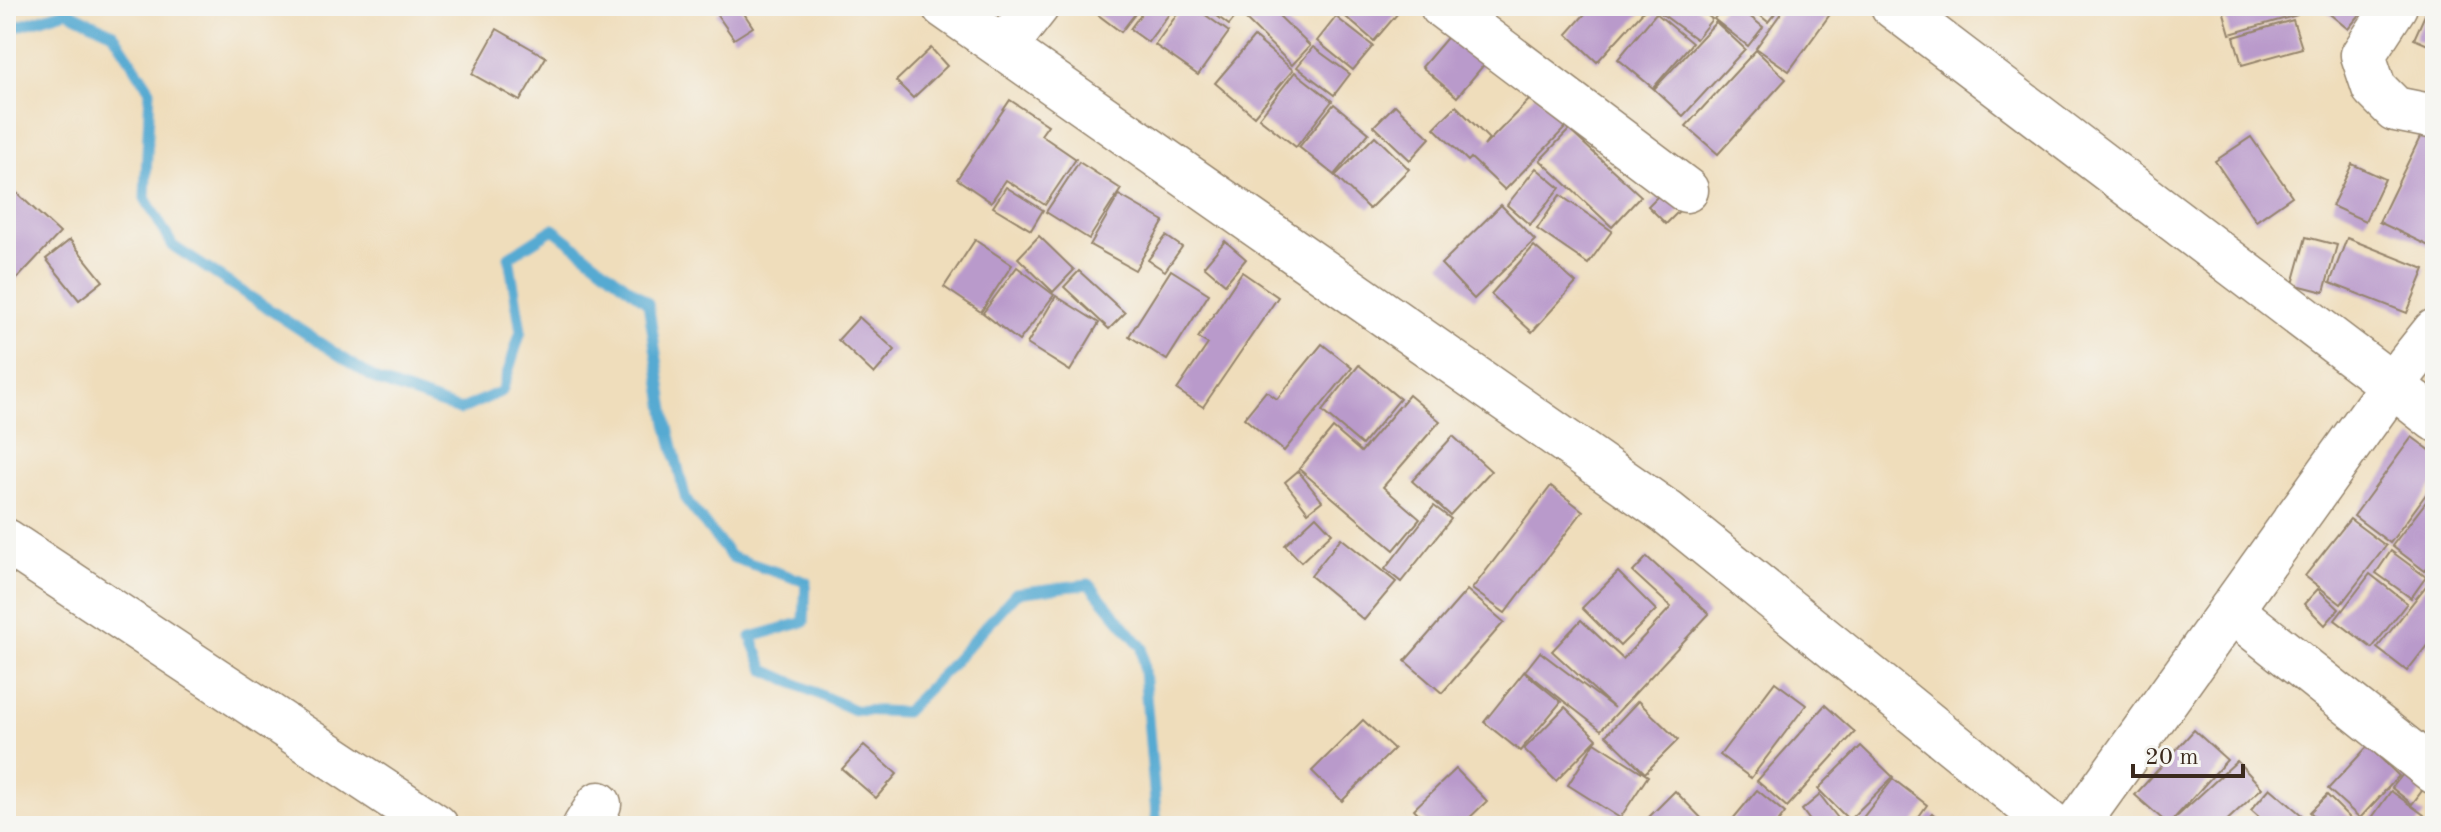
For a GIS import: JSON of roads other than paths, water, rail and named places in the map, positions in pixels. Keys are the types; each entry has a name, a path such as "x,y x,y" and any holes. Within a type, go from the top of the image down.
{"street":[{"path":"944,6 1668,513 2054,826"},
{"path":"1004,48 1037,6"},
{"path":"1442,6 1686,190"},
{"path":"1893,6 2435,419"},
{"path":"2395,6 2363,55 2374,88 2395,109 2435,117"},
{"path":"2076,826 2392,385 2435,331"},
{"path":"6,541 436,826"},
{"path":"2231,610 2435,772"}],"waterway":[{"path":"6,30 67,11 113,33 150,90 145,198 173,246 378,381 460,410 502,391 521,331 509,257 553,229 648,303 667,423 686,500 731,557 806,582 804,622 751,637 765,670 854,710 905,712 1016,593 1089,584 1142,647 1157,826"}]}
